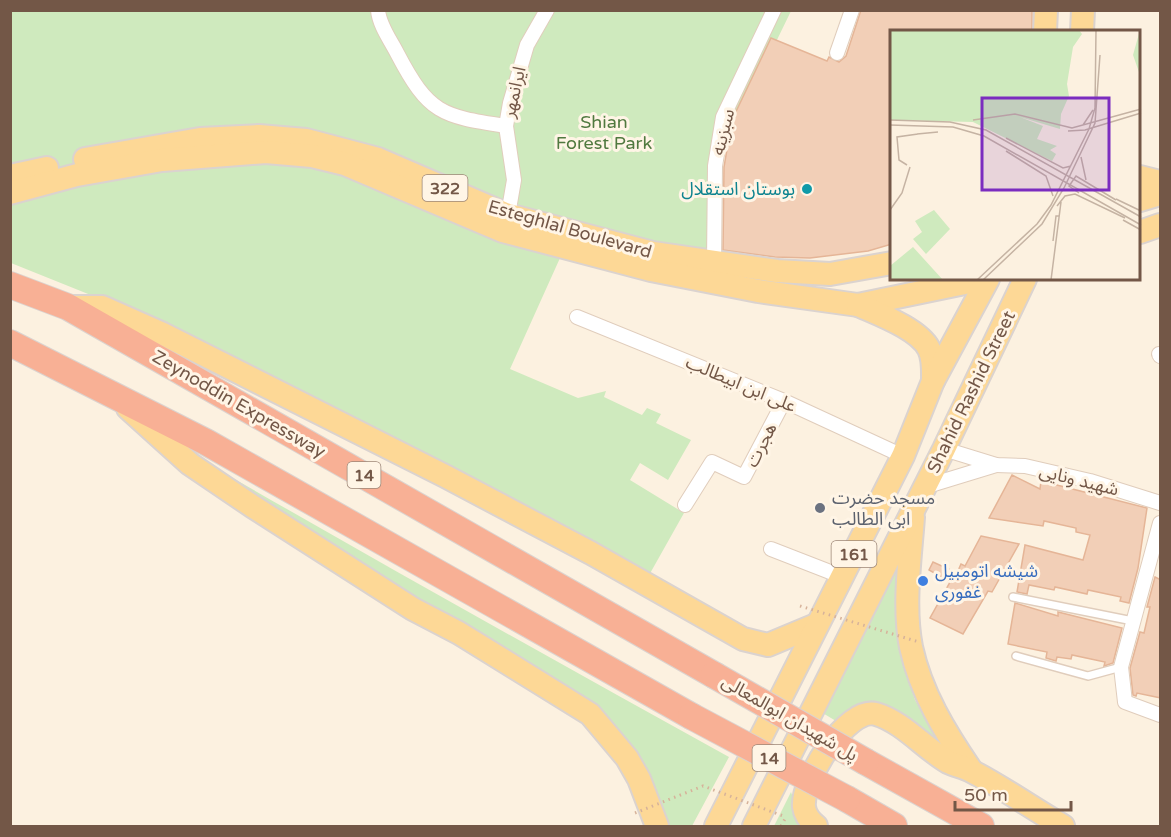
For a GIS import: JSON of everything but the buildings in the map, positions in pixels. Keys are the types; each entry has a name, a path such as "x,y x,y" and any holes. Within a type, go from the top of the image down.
{"highway":[{"name":"Zeynoddin Expressway","path":"10,285 68,307 714,675"},
{"name":"14","path":"10,343 120,401 206,442 691,717 894,826"},
{"name":"پل شهیدان ابوالمعالی","path":"714,675 981,826"}],"main road":[{"path":"1045,30 1046,10"},
{"path":"1082,30 1083,10"},
{"name":"Esteghlal Boulevard","path":"10,176 142,147 200,139 259,136 306,140 378,159 508,215 653,253 714,263 830,274 888,263"},
{"name":"Esteghlal Boulevard","path":"10,193 77,176 162,160 266,152 312,156 373,174 503,231 651,270 758,291 858,305"},
{"path":"1141,177 1161,182"},
{"path":"1141,200 1161,194"},
{"path":"1141,232 1161,225"},
{"path":"858,305 979,280"},
{"name":"Shahid Rashid Street","path":"717,826 816,625 843,577 903,456 933,381 987,280"},
{"name":"Shahid Rashid Street","path":"754,826 944,449 1025,280"},
{"path":"858,305 896,322 922,339 929,349 933,362 933,381"},
{"path":"68,307 102,307 164,334 445,476 591,553 742,639 768,645 816,625"},
{"path":"120,401 190,464 252,506 413,609 459,633 590,714 627,758 639,779 657,826"},
{"path":"913,511 909,573 911,646 924,692 948,737 971,771"},
{"path":"768,645 792,676 802,694 809,715"},
{"path":"816,826 809,820 804,807 807,787 823,756 854,718 864,713 876,714 896,724 950,763 971,771 1063,826"}],"street":[{"path":"378,10 409,76 434,107 456,119 506,126"},
{"name":"ایرانمهر","path":"508,215 514,180 506,126 517,72 527,45 547,10"},
{"name":"سبزینه","path":"714,263 715,166 723,117 774,10"},
{"path":"837,53 852,10"},
{"name":"علی ابن ابیطالب","path":"577,317 784,401 903,456"},
{"name":"هجرت","path":"685,505 712,462 744,477 784,401"},
{"name":"شهید ونایی","path":"944,449 996,465 1025,466 1047,471 1161,503"},
{"name":"شهید ونایی","path":"924,487 996,465"},
{"path":"1161,523 1121,667 1125,702 1161,715"},
{"path":"771,549 843,577"}],"lane":[{"path":"1013,597 1133,621"},
{"path":"1016,656 1088,676 1121,667"}],"path":[{"path":"800,606 919,642"},
{"path":"635,813 703,786 786,817 781,826"}],"green space":[{"name":"Shian Forest Park","path":"10,11 791,11 726,145 717,185 719,283 331,168 514,244 560,258 510,369 578,398 606,391 604,397 642,415 647,408 661,414 656,423 691,440 668,480 640,463 630,480 684,513 648,577 123,308 11,263"},
{"path":"193,455 729,757 692,826 664,826 638,762 483,641"},
{"path":"904,551 905,669 915,700 945,751 887,710 836,721 821,712"},
{"path":"791,792 803,826 774,826"}],"place":[{"name":"بوستان استقلال","path":"807,189"},
{"name":"مسجد حضرت ابی الطالب","path":"820,508"},
{"name":"شیشه اتومبیل غفوری","path":"923,581"}]}
